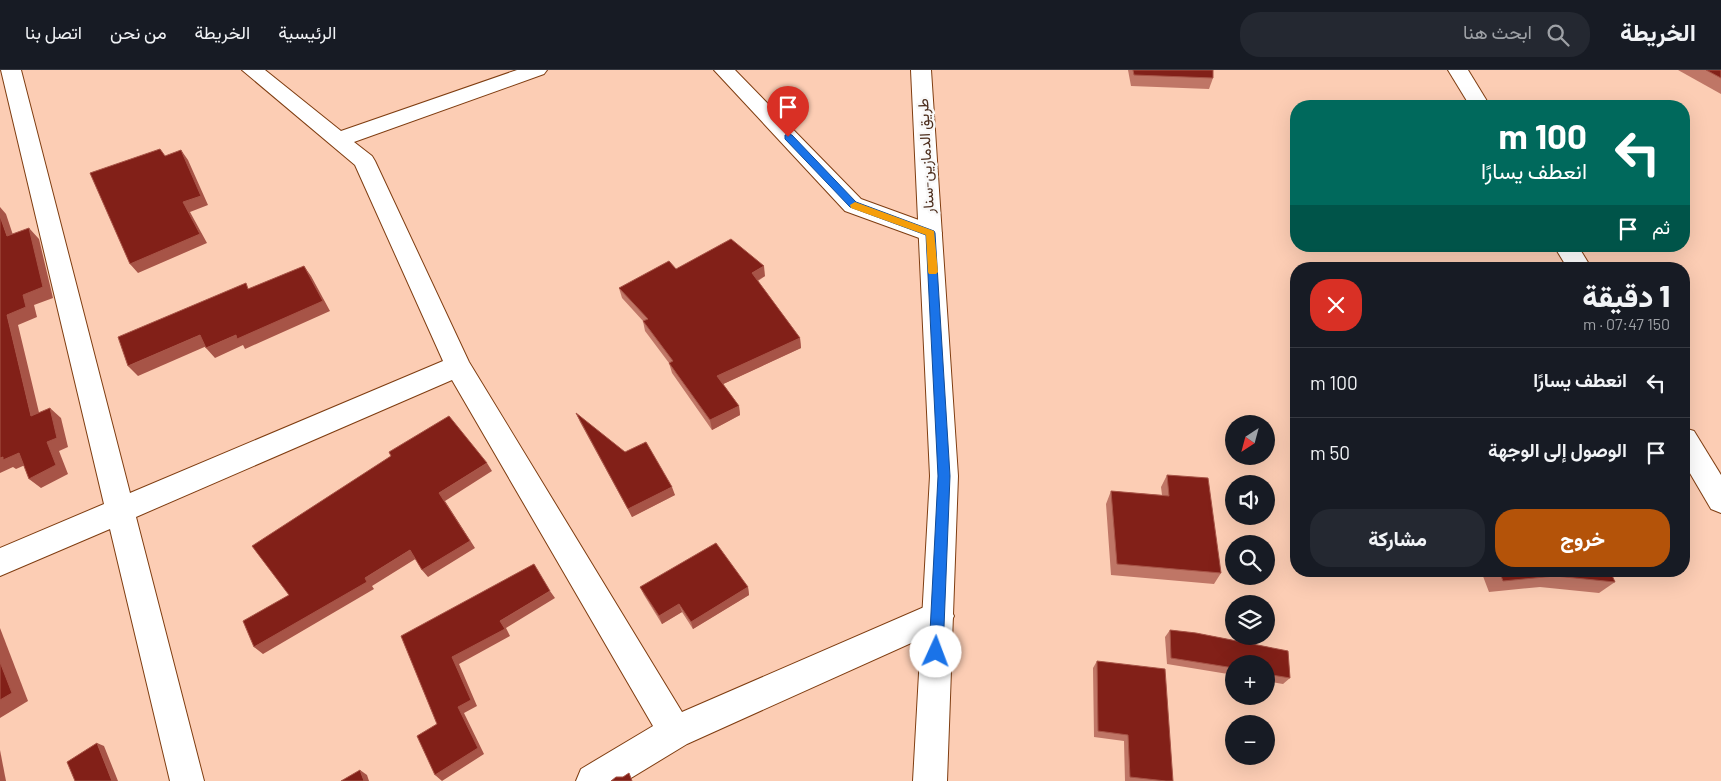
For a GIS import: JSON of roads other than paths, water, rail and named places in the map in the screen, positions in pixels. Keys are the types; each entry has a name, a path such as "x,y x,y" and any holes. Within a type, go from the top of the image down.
{"main road":[{"path":"11,70 188,781"},
{"path":"252,70 364,161 458,366 675,732"},
{"path":"338,140 537,70"},
{"path":"724,70 853,205 930,233"},
{"name":"طريق الدمازين-سنار","path":"921,70 944,476 930,781"},
{"path":"1458,70 1476,100"},
{"path":"0,562 458,366"},
{"path":"1690,449 1721,500"},
{"path":"593,781 675,732 938,616"}]}
